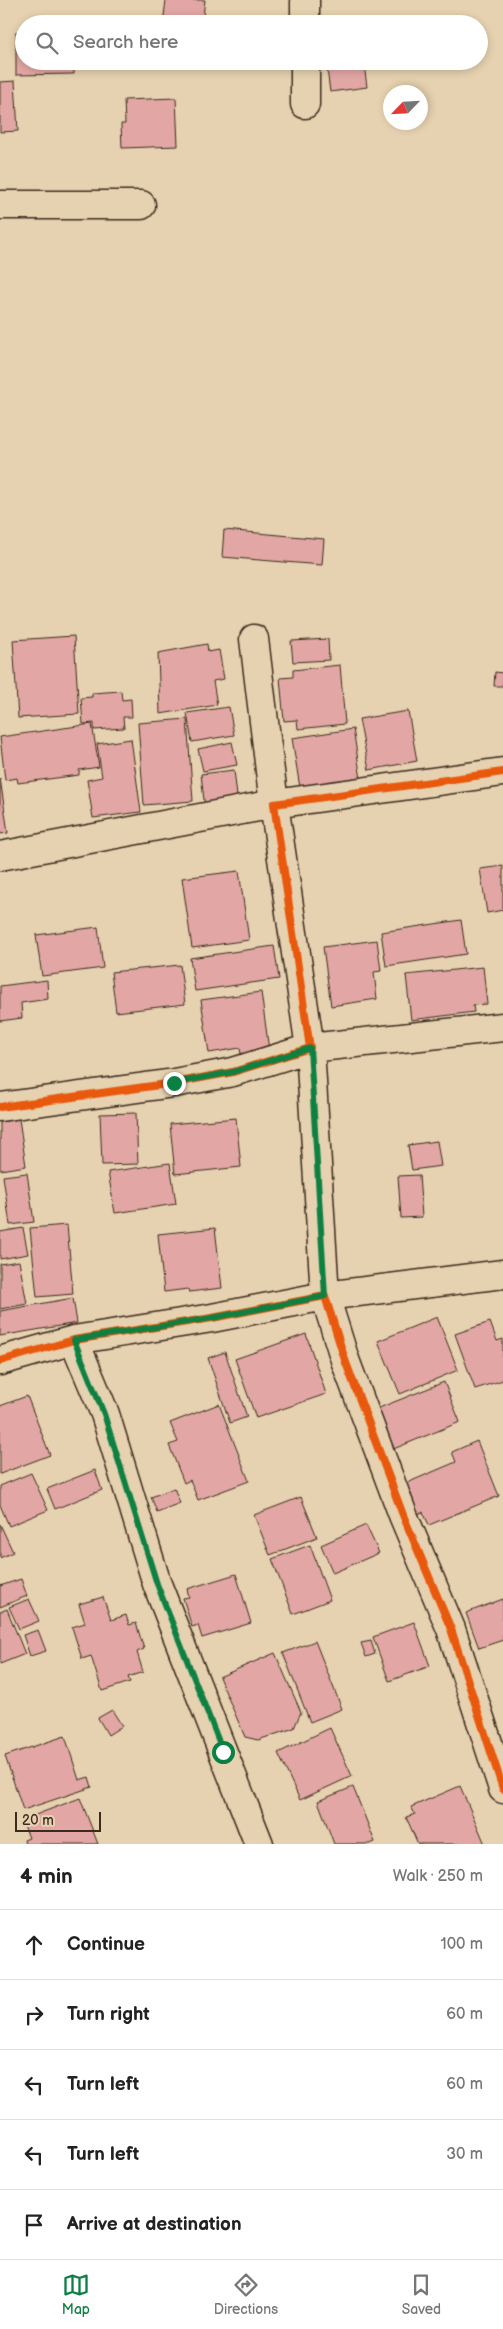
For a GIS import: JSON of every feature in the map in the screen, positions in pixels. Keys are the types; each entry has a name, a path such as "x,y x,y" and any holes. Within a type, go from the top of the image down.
{"street":[{"path":"305,0 306,15"},
{"path":"306,70 306,104"},
{"path":"0,205 140,205"},
{"path":"254,639 274,804 310,1048 325,1296 345,1360 403,1514 451,1630 503,1789"},
{"path":"0,856 274,804 503,772"},
{"path":"0,1107 84,1097 216,1075 310,1048 503,1027"},
{"path":"0,1360 74,1340 212,1318 325,1296 503,1274"},
{"path":"74,1340 104,1414 157,1584 259,1844"}],"building":[{"path":"166,0 205,0 203,15 164,15"},
{"path":"16,70 74,70 74,74 16,75"},
{"path":"327,70 365,70 367,87 330,92"},
{"path":"15,81 18,131 0,132 0,82"},
{"path":"176,98 178,146 122,148 121,124 125,124 124,100"},
{"path":"224,530 324,539 322,565 222,557"},
{"path":"74,636 79,714 18,718 13,640"},
{"path":"328,639 329,660 293,662 291,641"},
{"path":"207,644 208,652 219,650 224,679 213,681 217,705 160,714 158,653"},
{"path":"340,665 345,724 298,729 297,720 284,721 280,678 293,677 293,670"},
{"path":"495,672 503,673 503,686 494,686"},
{"path":"121,691 122,700 131,699 132,717 123,717 124,728 94,730 94,723 83,724 81,698 92,697 92,693"},
{"path":"229,707 234,735 192,742 187,713"},
{"path":"408,711 417,761 369,770 359,719"},
{"path":"187,719 193,801 144,805 138,723"},
{"path":"92,724 99,767 79,770 79,775 18,783 17,778 5,780 0,737"},
{"path":"353,729 361,779 300,788 292,738"},
{"path":"131,739 141,812 93,818 87,780 102,777 97,744"},
{"path":"232,742 237,765 203,771 198,749"},
{"path":"234,770 238,805 205,809 201,774"},
{"path":"0,778 8,833 0,834"},
{"path":"503,866 503,910 487,913 480,869"},
{"path":"239,871 249,940 192,948 182,878"},
{"path":"461,920 466,954 386,966 381,932"},
{"path":"98,927 103,968 42,976 36,935"},
{"path":"377,940 381,971 374,972 377,999 331,1006 323,947"},
{"path":"274,946 279,979 195,991 190,958"},
{"path":"180,965 185,1004 116,1012 111,972"},
{"path":"483,967 487,1004 473,1005 474,1012 411,1020 406,975"},
{"path":"47,980 48,999 21,1003 22,1018 0,1021 0,986"},
{"path":"261,992 269,1050 241,1054 240,1048 209,1053 201,1000"},
{"path":"136,1113 138,1164 102,1165 100,1114"},
{"path":"236,1118 241,1167 175,1174 170,1124"},
{"path":"19,1119 26,1166 0,1170 0,1122"},
{"path":"437,1141 441,1166 412,1170 408,1145"},
{"path":"170,1163 176,1204 115,1213 108,1172"},
{"path":"27,1173 34,1222 10,1225 3,1176"},
{"path":"419,1175 422,1217 401,1218 398,1176"},
{"path":"67,1225 73,1294 37,1297 30,1228"},
{"path":"23,1228 28,1254 0,1259 0,1232"},
{"path":"215,1228 222,1288 189,1292 188,1289 164,1292 158,1234"},
{"path":"19,1261 27,1304 0,1309 0,1264"},
{"path":"73,1298 77,1323 0,1336 0,1311"},
{"path":"437,1317 458,1370 400,1394 378,1341"},
{"path":"490,1322 497,1341 503,1339 503,1380 475,1389 455,1334"},
{"path":"306,1334 326,1394 256,1418 235,1359"},
{"path":"225,1352 247,1417 230,1423 208,1358"},
{"path":"444,1382 460,1422 386,1452 369,1412"},
{"path":"27,1396 50,1455 0,1474 0,1406"},
{"path":"219,1404 249,1481 198,1500 190,1480 184,1483 169,1445 178,1442 170,1423"},
{"path":"477,1441 499,1496 429,1525 423,1512 415,1515 402,1485 456,1462 452,1452"},
{"path":"95,1470 102,1490 55,1509 47,1489"},
{"path":"31,1473 48,1510 9,1526 0,1505 0,1486"},
{"path":"174,1488 180,1503 157,1512 151,1497"},
{"path":"301,1497 317,1537 270,1555 254,1515"},
{"path":"0,1524 13,1552 0,1558"},
{"path":"366,1525 379,1553 333,1573 321,1545"},
{"path":"310,1545 330,1600 293,1614 272,1559"},
{"path":"236,1574 251,1623 202,1638 198,1625 192,1627 183,1598 189,1597 187,1589"},
{"path":"21,1579 27,1596 0,1607 0,1586"},
{"path":"103,1597 111,1620 126,1615 129,1625 136,1623 144,1649 137,1652 143,1672 128,1677 130,1682 102,1691 91,1656 82,1659 72,1627 85,1623 79,1604"},
{"path":"29,1599 39,1621 19,1629 9,1607"},
{"path":"503,1599 503,1640 479,1648 466,1613"},
{"path":"7,1609 25,1654 0,1664 0,1612"},
{"path":"414,1622 430,1666 389,1681 373,1637"},
{"path":"38,1630 46,1651 30,1656 23,1635"},
{"path":"315,1641 342,1709 310,1722 283,1653"},
{"path":"371,1641 375,1654 366,1657 361,1643"},
{"path":"275,1653 301,1712 294,1728 258,1740 245,1737 219,1677"},
{"path":"112,1710 122,1726 108,1735 98,1718"},
{"path":"330,1728 352,1776 300,1800 278,1753"},
{"path":"65,1736 79,1780 89,1777 92,1787 23,1810 5,1756"},
{"path":"460,1786 485,1844 418,1844 406,1817 415,1814 411,1807"},
{"path":"353,1787 375,1842 370,1844 334,1844 318,1801"},
{"path":"80,1798 98,1844 25,1844 24,1840 29,1838 22,1820"}],"cycle path":[{"path":"0,1107 174,1083 233,1072 310,1048 274,804 503,772"},
{"path":"0,1361 74,1340 212,1318 325,1296 345,1360 403,1515 451,1629 503,1789"}],"route":[{"path":"174,1083 233,1072 310,1048 325,1296 212,1318 74,1340 104,1414 157,1584 223,1752"}]}
